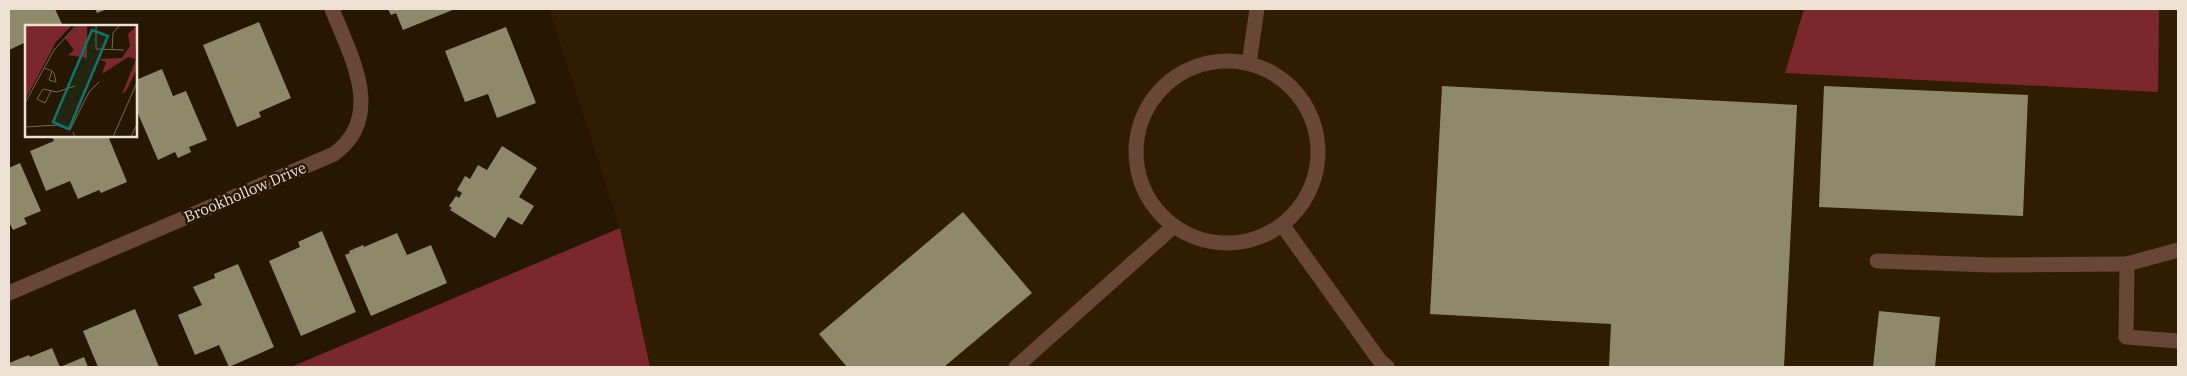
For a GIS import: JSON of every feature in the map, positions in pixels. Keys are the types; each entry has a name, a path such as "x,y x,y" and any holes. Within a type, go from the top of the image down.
{"street":[{"name":"Brookhollow Drive","path":"9,293 334,154 347,145 355,132 360,116 362,99 359,77 332,9"},
{"path":"1249,62 1257,9"},
{"path":"1229,59 1249,62 1275,75 1293,88 1307,109 1314,130 1317,153 1315,176 1308,194 1298,211 1283,226 1264,237 1247,242 1223,244 1200,240 1162,217 1149,199 1136,158 1138,132 1145,112 1156,94 1186,71 1206,63 1229,59"},
{"path":"1016,367 1174,226"},
{"path":"1283,226 1380,361 1387,367"},
{"path":"1877,261 1990,265 2127,264 2178,250"},
{"path":"2127,264 2126,337 2178,341"}],"shaded area":[{"path":"549,9 2178,9 2178,367 650,367 620,228"},
{"path":"1804,9 2159,9 2158,92 1785,73"},
{"path":"620,228 650,367 291,367"}],"building":[{"path":"9,9 55,9 63,25 25,25 25,42 9,50"},
{"path":"95,9 107,9 97,13"},
{"path":"388,9 455,9 403,30 396,13 391,15"},
{"path":"259,22 291,98 259,112 261,117 237,127 203,45"},
{"path":"506,27 536,103 497,118 488,94 465,102 445,51"},
{"path":"162,69 173,96 186,91 207,140 189,147 191,152 178,158 175,152 158,160 138,114 138,79"},
{"path":"1442,86 1797,105 1784,367 1609,367 1611,324 1430,314"},
{"path":"1824,86 2028,95 2023,216 1819,207"},
{"path":"53,138 109,138 127,182 101,193 99,190 78,199 70,181 46,191 30,151 54,141"},
{"path":"502,146 537,168 519,197 534,206 522,225 508,217 495,238 450,210 452,208 449,206 456,196 459,198 462,193 457,190 465,176 470,179 478,165 487,170"},
{"path":"20,163 41,211 24,218 27,224 13,230 9,225 9,168"},
{"path":"963,212 1032,293 944,367 847,367 819,334"},
{"path":"322,231 356,312 301,336 269,261 300,247 298,242"},
{"path":"397,233 407,255 431,245 447,283 371,316 345,255 350,253 349,251 363,245 364,247"},
{"path":"238,264 274,347 229,367 219,345 195,355 178,315 202,305 193,287 215,278 214,274"},
{"path":"135,309 159,367 98,367 83,331"},
{"path":"1879,311 1940,317 1935,367 1873,367"},
{"path":"52,348 60,367 9,367 9,363"},
{"path":"84,357 88,367 60,367"}]}
